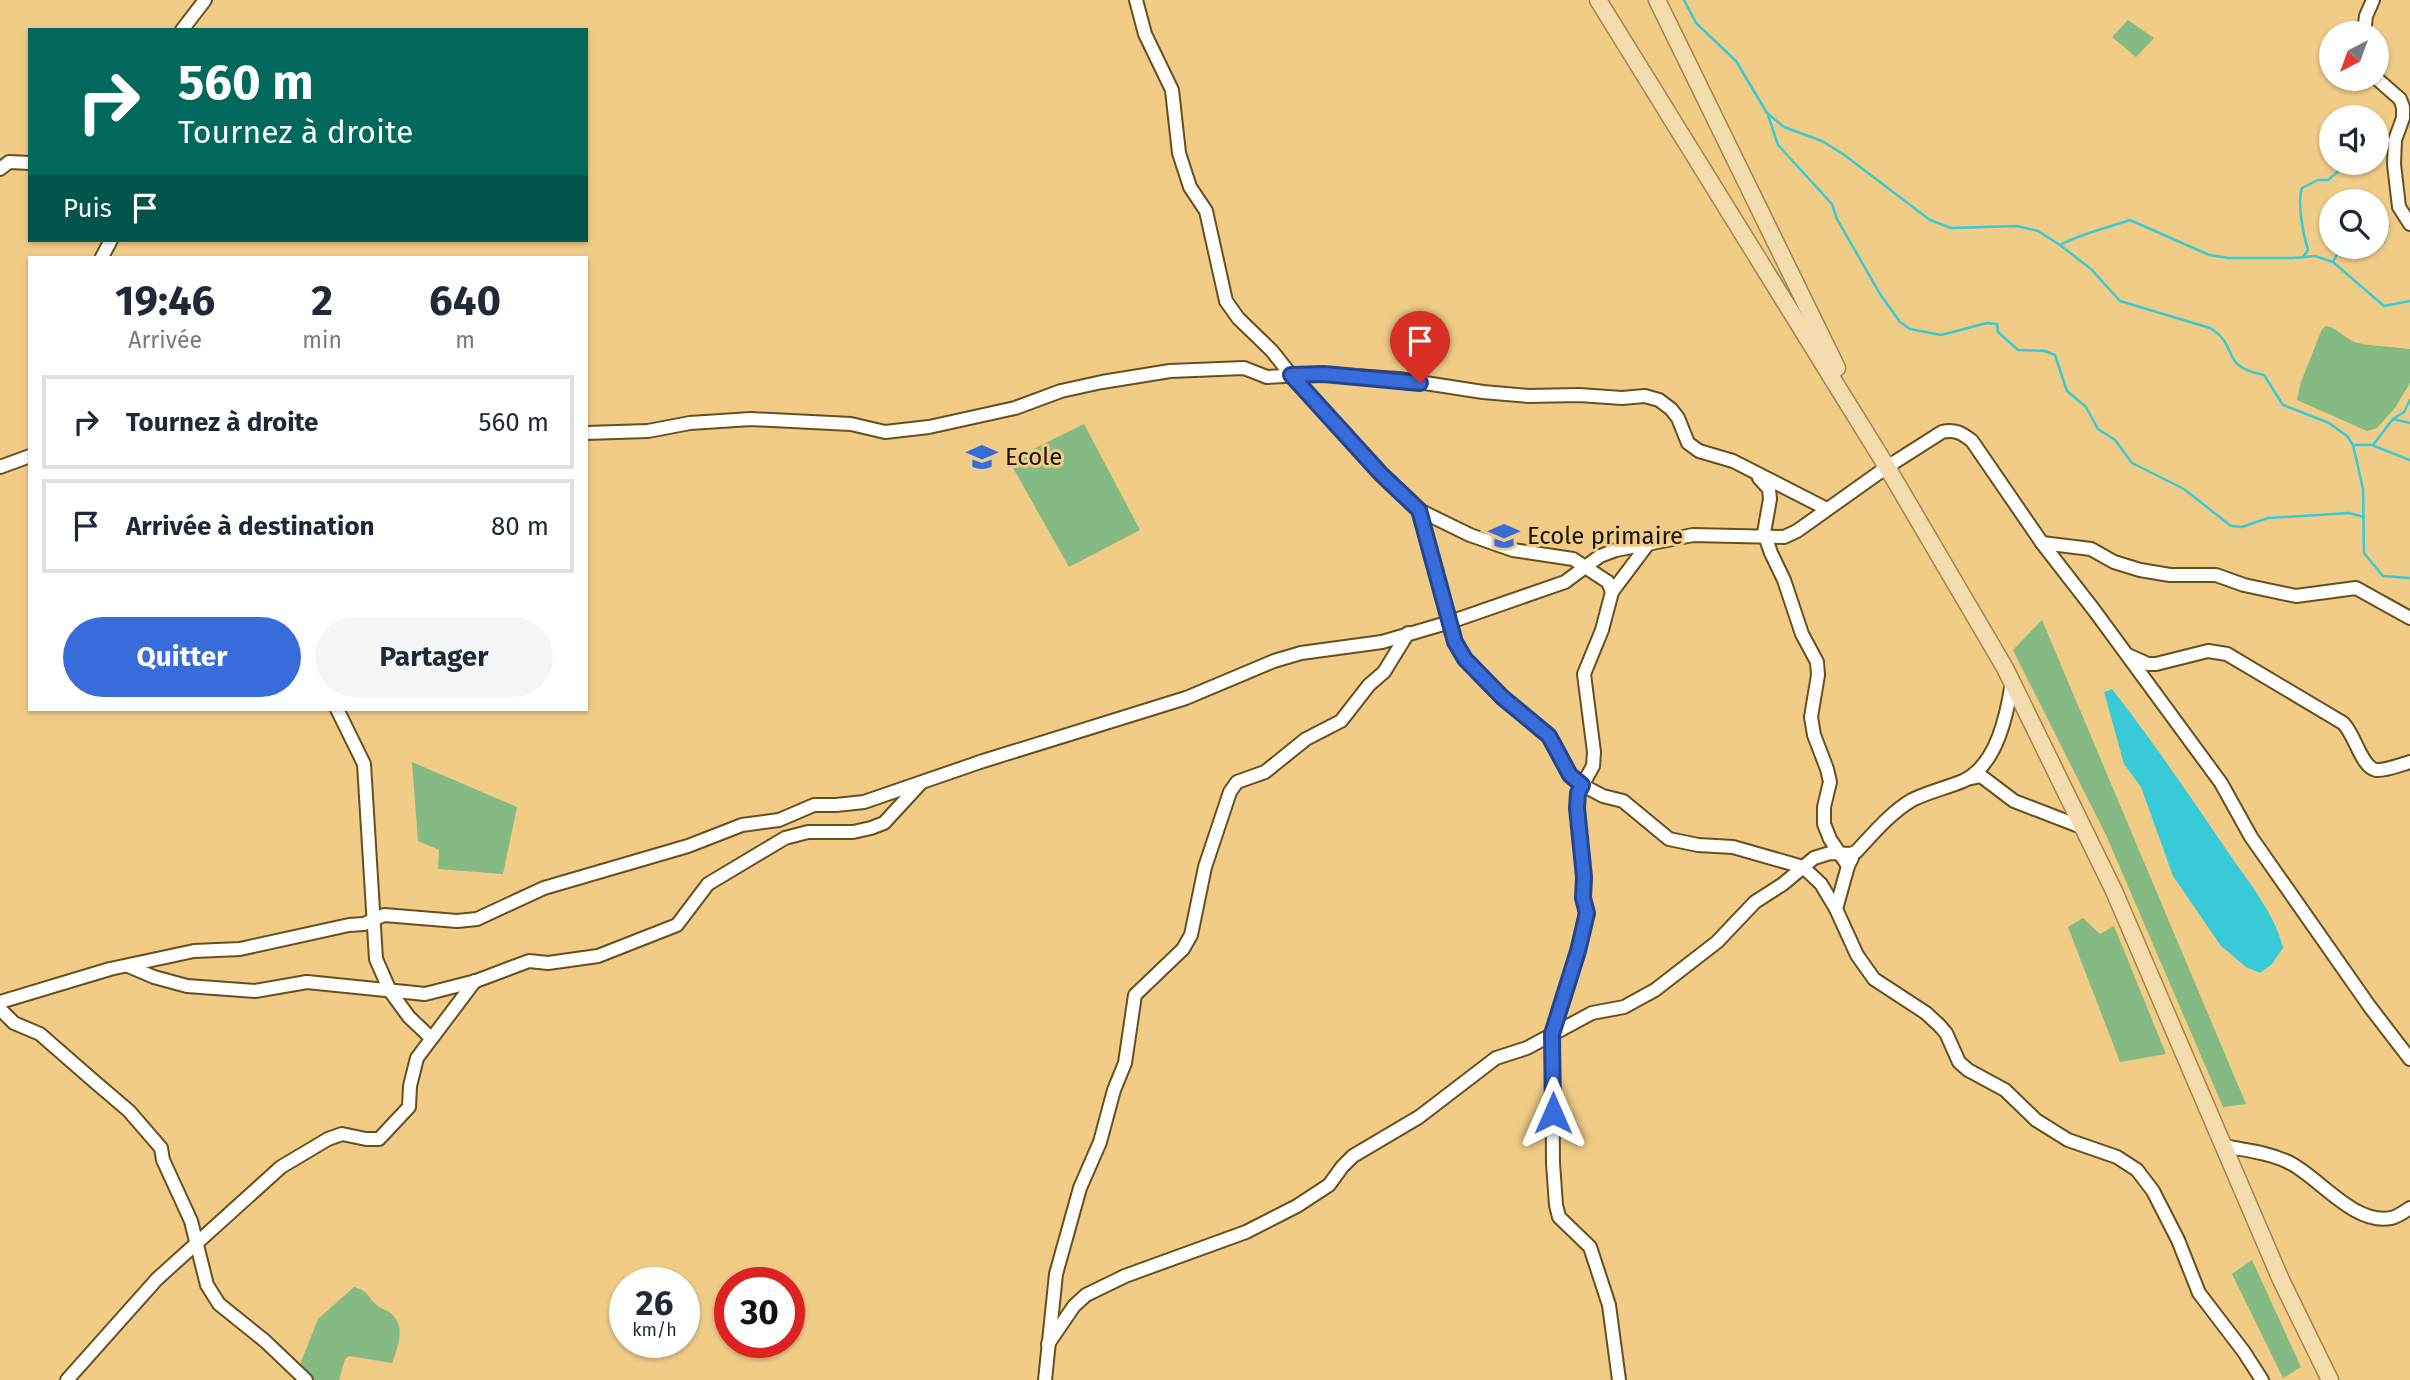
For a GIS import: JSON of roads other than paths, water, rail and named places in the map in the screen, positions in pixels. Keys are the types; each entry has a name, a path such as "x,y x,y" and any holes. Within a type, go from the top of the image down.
{"main road":[{"path":"1598,0 1887,467 2012,682 2114,891 2300,1322 2329,1380"},
{"path":"1657,0 1789,274 1887,467"}],"street":[{"path":"184,28 205,0"},
{"path":"1136,0 1145,33 1172,90 1179,153 1190,187 1206,211 1226,301 1381,474 1419,510 1448,526 1503,546 1573,559 1608,582 1612,592"},
{"path":"2365,21 2373,0"},
{"path":"2389,89 2400,99 2403,107 2403,118 2395,140 2394,164 2399,207 2410,224"},
{"path":"0,169 9,162 28,163"},
{"path":"588,433 648,431 690,423 751,419 851,424 885,432 929,427 1016,408 1061,391 1102,382 1170,371 1244,368 1267,377 1324,374 1399,379 1528,396 1645,396 1659,400 1671,409 1678,418 1688,443 1699,451 1733,461 1827,509"},
{"path":"0,1002 128,965 194,951 240,949 364,924 384,915 477,919 544,888 688,846 742,825 779,820 814,805 864,802 996,757 1186,698 1301,653 1382,642 1450,622 1565,582 1600,555 1693,535 1784,537 1887,467 1942,432 1952,430 1962,433 1972,441 2042,542 2221,783 2251,837 2370,1007 2410,1059"},
{"path":"0,467 28,457"},
{"path":"1754,472 1769,489 1766,537 1802,634 1817,662 1818,675 1811,717 1814,735 1830,782 1824,807 1824,824 1848,866"},
{"path":"1419,510 1455,642 1465,659 1502,697 1549,736 1570,775 1582,785 1604,796 1623,801 1669,839 1698,845 1733,847 1803,867 1821,884 1857,955 1874,979 1940,1025 1959,1062 1968,1070 2005,1090 2036,1120 2068,1140 2117,1157 2137,1170 2153,1191 2178,1240 2199,1293 2262,1380"},
{"path":"2042,542 2091,549 2114,562 2140,570 2171,575 2216,575 2244,585 2296,596 2356,588 2410,618"},
{"path":"1619,1380 1609,1305 1590,1247 1559,1217 1556,1205 1552,1034 1587,913 1583,898 1584,877 1577,808 1578,793 1593,766 1594,752 1584,674 1602,630 1612,592 1648,544"},
{"path":"1045,1380 1056,1275 1080,1188 1100,1143 1114,1090 1125,1063 1136,995 1183,949 1191,935 1205,867 1230,792 1237,782 1265,772 1306,738 1341,721 1369,685 1384,672 1408,634"},
{"path":"2127,654 2148,664 2208,651 2227,654 2343,723 2350,730 2365,762 2371,768 2378,770 2410,762"},
{"path":"1966,779 1982,765 2002,729 2012,682"},
{"path":"338,711 364,764 376,959 390,991 409,1017 430,1038"},
{"path":"1836,909 1848,866 1856,852 1895,812 1913,800 1966,779 1981,776 2014,801 2084,828"},
{"path":"128,965 154,977 187,986 256,991 307,982 425,994 476,981 529,961 548,963 598,956 677,925 708,884 785,838 808,832 853,832 884,823 923,782"},
{"path":"1048,1344 1074,1306 1086,1295 1125,1276 1247,1232 1297,1206 1329,1185 1353,1156 1419,1117 1496,1058 1527,1048 1592,1013 1624,1007 1655,990 1717,942 1755,902 1783,884 1814,858 1830,853 1856,852"},
{"path":"67,1380 157,1279 281,1167 328,1139 342,1134 379,1139 409,1107 414,1068 430,1038 476,981"},
{"path":"0,1009 14,1023 40,1034 130,1111 161,1148 163,1160 191,1221 207,1284 219,1304 265,1341 306,1380"},
{"path":"2223,1146 2294,1165 2360,1214 2392,1219 2410,1208"}],"water":[{"path":"2112,689 2268,911 2283,948 2272,964 2260,973 2246,967 2221,946 2173,876 2141,787 2124,764 2104,692"}],"waterway":[{"path":"1684,0 1696,23 1736,61 1767,113 1784,127 1822,141 1843,154 1930,220 1951,228 2017,226 2038,231 2091,269 2120,301 2210,328 2225,342 2241,367 2264,375 2283,405 2329,423 2347,436 2353,445 2363,489 2364,553 2383,576 2410,578"},
{"path":"1768,115 1778,145 1832,204 1837,219 1880,294 1900,322 1910,329 1941,335 1987,323 1997,324 1998,332 2018,350 2045,351 2055,355 2067,391 2086,407 2098,429 2115,440 2132,463 2184,489 2231,526 2242,527 2268,518 2349,513 2364,517"},
{"path":"2303,257 2308,250 2300,210 2302,188 2318,180 2328,180 2334,175"},
{"path":"2060,245 2130,220 2209,255 2229,258 2315,256 2333,262 2384,306 2410,301"},
{"path":"2353,445 2373,445 2393,419 2404,412 2410,400"},
{"path":"2393,419 2410,423"},
{"path":"2374,446 2410,460"}],"place":[{"name":"Ecole","path":"982,457"},
{"name":"Ecole primaire","path":"1504,536"}]}
